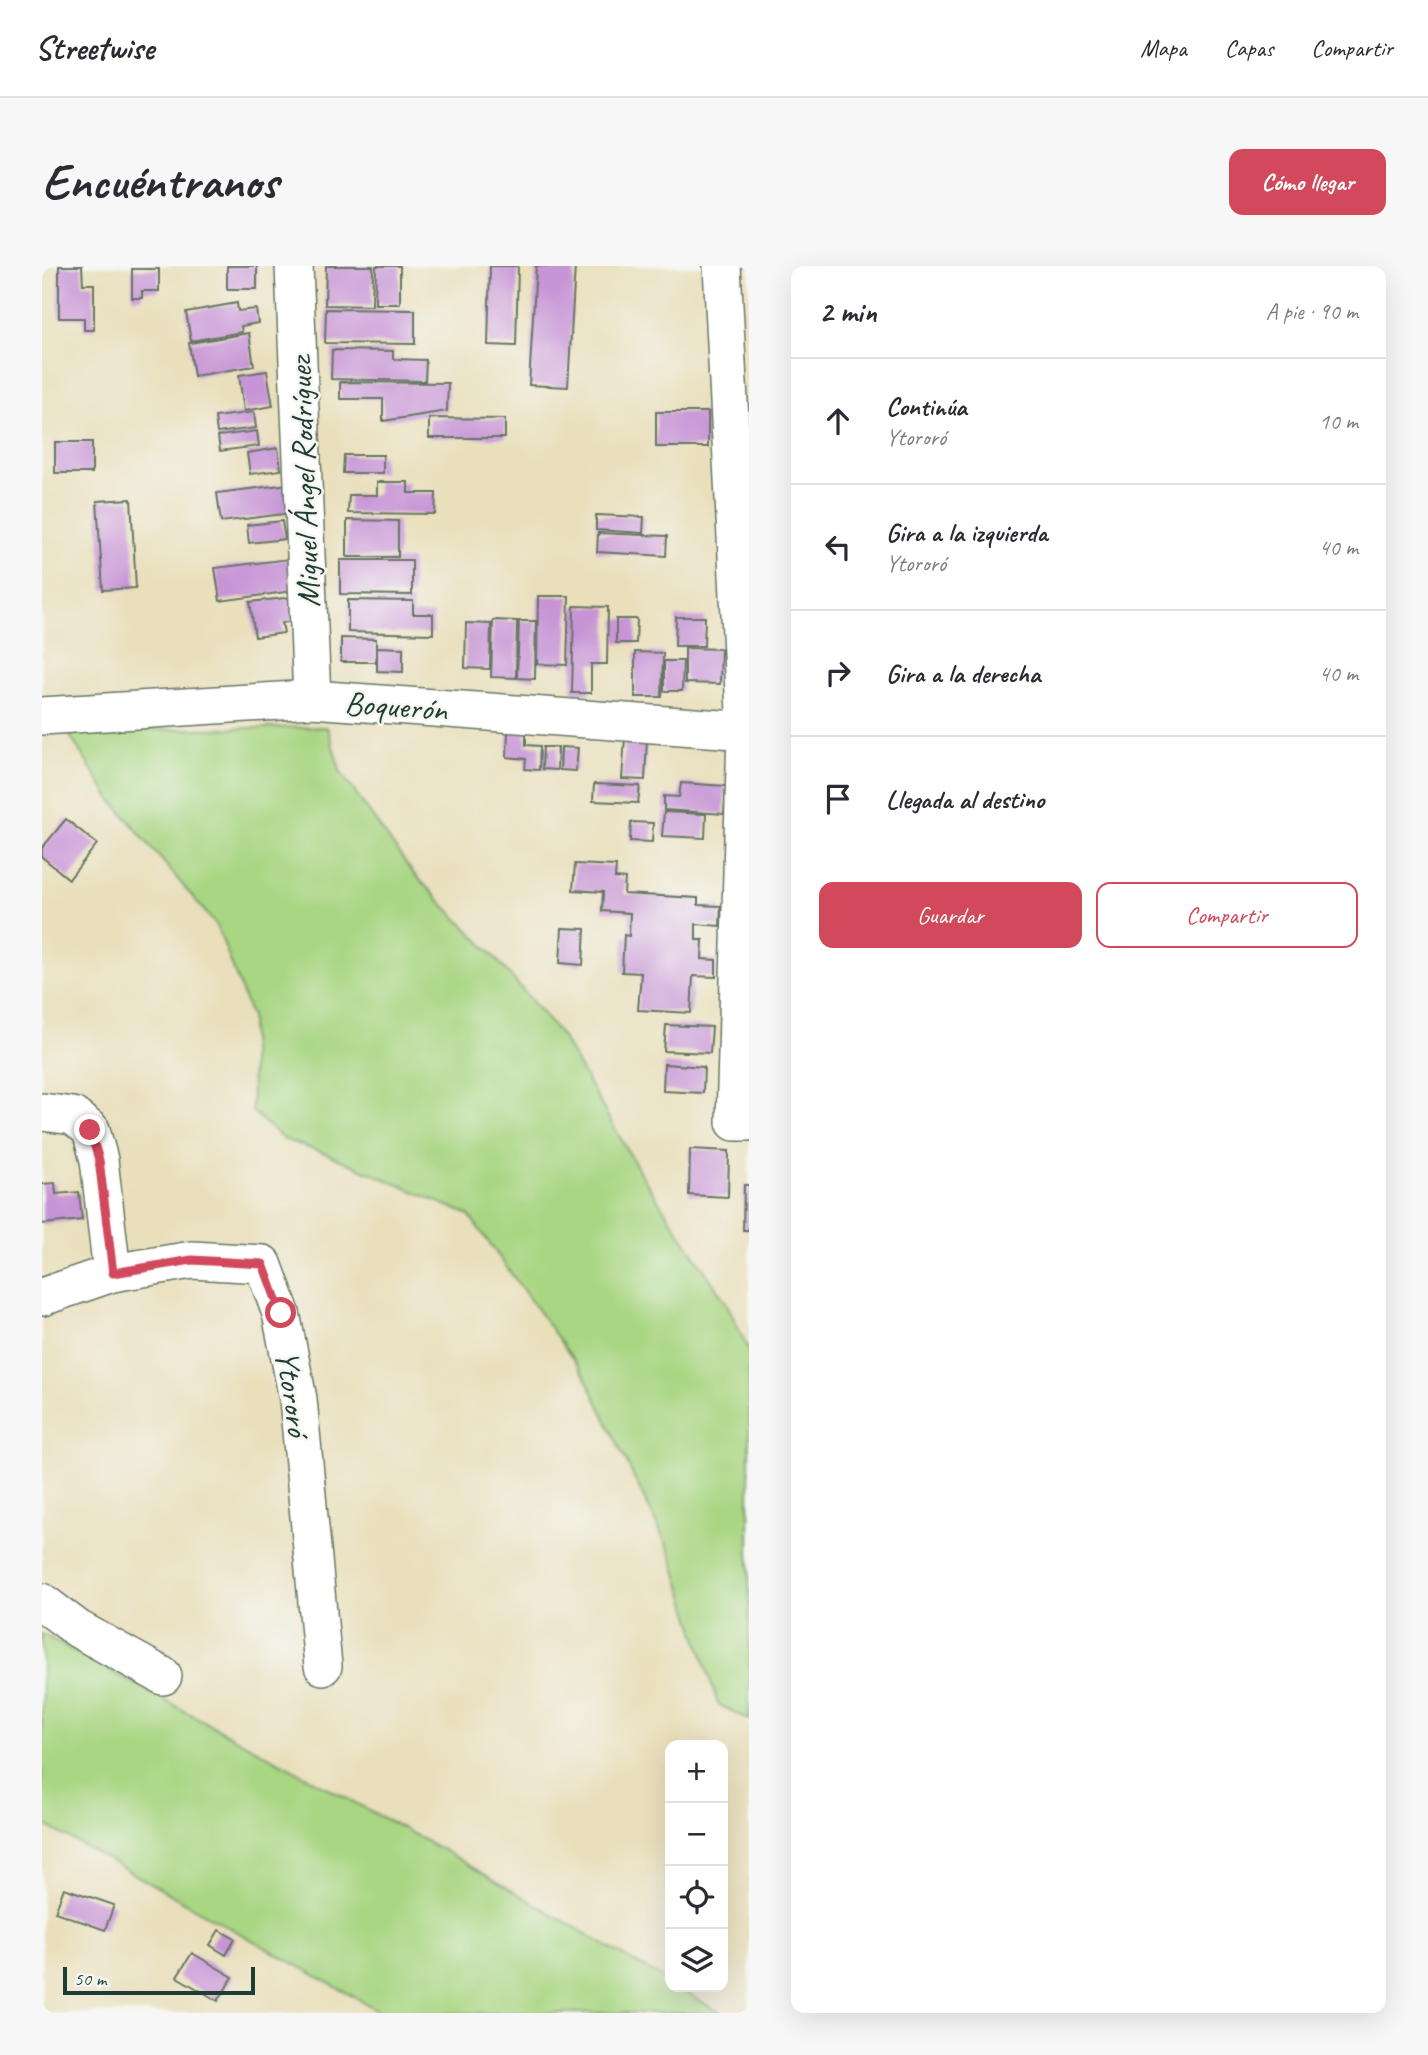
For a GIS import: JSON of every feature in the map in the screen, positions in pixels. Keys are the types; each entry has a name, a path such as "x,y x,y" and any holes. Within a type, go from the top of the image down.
{"street":[{"name":"Miguel Ángel Rodríguez","path":"294,266 312,699"},
{"path":"722,266 748,731 735,1122 749,1122"},
{"name":"Boquerón","path":"42,716 312,699 748,731"},
{"path":"42,1112 73,1116 90,1130 99,1160 113,1273"},
{"name":"Ytororó","path":"42,1297 113,1273 192,1260 263,1264 281,1313 298,1399 324,1666"},
{"path":"42,1602 78,1629 163,1676"}],"green space":[{"path":"327,727 341,773 413,873 493,955 562,1037 644,1179 727,1304 749,1351 749,1720 718,1704 671,1554 585,1376 469,1215 327,1154 283,1139 252,1111 251,1016 217,926 109,797 67,731"},
{"path":"42,1634 441,1849 665,1980 665,1992 685,1992 721,2013 383,2013 42,1823"}],"building":[{"path":"59,266 82,266 83,284 94,284 94,330 84,330 84,318 59,318"},
{"path":"227,266 257,266 257,289 227,289"},
{"path":"326,266 373,266 372,306 325,305"},
{"path":"376,266 400,266 400,304 375,304"},
{"path":"490,266 518,266 516,346 488,345"},
{"path":"536,266 575,266 568,387 529,385"},
{"path":"132,269 159,269 159,291 142,291 142,298 132,298"},
{"path":"237,303 238,311 256,309 258,323 241,326 242,332 191,341 186,312"},
{"path":"326,309 415,310 415,344 325,343"},
{"path":"249,333 254,366 194,376 189,343"},
{"path":"332,350 393,351 393,359 426,360 425,381 331,379"},
{"path":"267,371 273,406 244,411 239,375"},
{"path":"340,382 448,383 447,411 383,421 383,399 340,399"},
{"path":"254,412 256,428 217,433 215,417"},
{"path":"656,412 708,412 708,447 656,447"},
{"path":"429,418 505,419 505,438 429,438"},
{"path":"257,431 259,446 220,451 218,436"},
{"path":"55,442 92,442 92,473 55,473"},
{"path":"278,448 281,470 250,474 247,453"},
{"path":"344,455 383,455 383,473 343,473"},
{"path":"377,482 408,482 408,493 436,493 435,514 348,513 349,495 377,495"},
{"path":"289,484 292,513 221,522 217,493"},
{"path":"131,499 136,588 103,590 97,501"},
{"path":"596,515 644,517 643,533 596,530"},
{"path":"347,520 398,521 398,557 347,557"},
{"path":"282,521 285,539 249,543 247,525"},
{"path":"598,533 667,536 666,556 597,552"},
{"path":"289,559 293,591 220,601 215,568"},
{"path":"340,560 412,560 412,595 340,594"},
{"path":"538,596 569,596 567,665 537,664"},
{"path":"294,597 297,620 282,623 284,633 255,637 250,602"},
{"path":"348,600 413,601 413,614 433,614 433,634 348,632"},
{"path":"574,606 608,607 607,664 591,664 591,693 572,693"},
{"path":"676,617 705,617 704,646 675,646"},
{"path":"616,619 637,619 636,643 616,643"},
{"path":"493,620 517,621 516,678 491,677"},
{"path":"519,621 536,621 535,679 517,678"},
{"path":"466,623 491,624 490,669 465,668"},
{"path":"341,638 376,639 376,662 341,662"},
{"path":"377,647 403,648 403,672 377,671"},
{"path":"685,648 721,649 720,684 685,683"},
{"path":"635,652 663,653 662,697 635,697"},
{"path":"664,661 683,661 682,691 664,691"},
{"path":"508,731 526,732 526,745 540,746 539,770 525,769 526,759 507,757"},
{"path":"625,737 647,738 645,780 622,779"},
{"path":"543,747 558,747 557,770 542,769"},
{"path":"561,747 578,748 576,771 560,770"},
{"path":"681,783 726,786 724,814 664,810 664,796 679,797"},
{"path":"594,784 640,786 638,803 593,801"},
{"path":"664,812 706,814 705,838 662,836"},
{"path":"66,819 97,844 69,879 42,857 42,848"},
{"path":"631,822 653,823 652,842 630,841"},
{"path":"575,864 616,866 615,878 625,879 624,894 698,898 698,905 721,906 720,926 696,924 696,940 703,940 702,959 716,960 716,977 693,976 691,1013 638,1010 641,973 622,972 624,935 629,936 630,913 602,911 603,892 573,890"},
{"path":"562,928 585,929 583,965 560,963"},
{"path":"666,1025 712,1027 710,1053 664,1051"},
{"path":"664,1064 704,1067 703,1093 663,1091"},
{"path":"690,1149 729,1151 728,1197 689,1195"},
{"path":"55,1183 56,1194 79,1192 82,1220 42,1224 42,1184"},
{"path":"744,1185 749,1185 749,1230 743,1230"},
{"path":"64,1888 114,1905 105,1930 55,1912"},
{"path":"219,1930 235,1939 226,1955 210,1945"},
{"path":"192,1953 233,1977 218,2001 177,1977"}],"route":[{"path":"90,1130 99,1160 113,1273 192,1260 263,1264 281,1313"}]}
